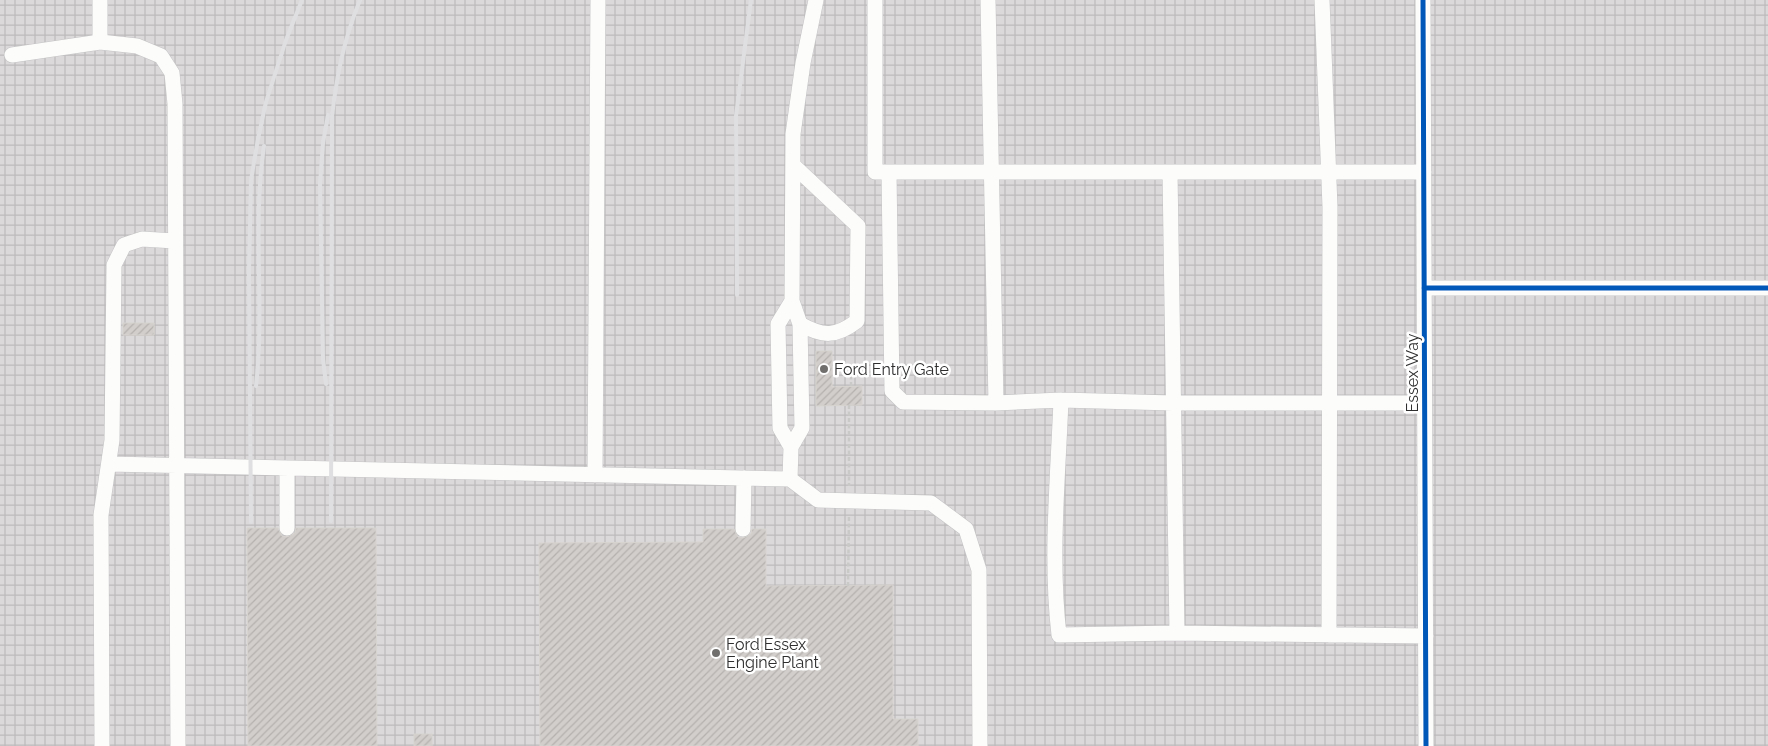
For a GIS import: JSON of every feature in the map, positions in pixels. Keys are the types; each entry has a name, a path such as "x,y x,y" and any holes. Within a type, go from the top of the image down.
{"street":[{"path":"100,42 100,6 112,0"},
{"path":"595,475 598,0"},
{"path":"790,479 791,447 802,428 800,324 792,301 793,134 803,63 816,0"},
{"path":"875,0 875,172 1424,172"},
{"path":"988,0 996,403"},
{"path":"1322,0 1328,171 1329,635"},
{"name":"Essex Way","path":"1423,0 1426,746"},
{"path":"12,55 100,42 137,46 160,56 172,73 175,104 178,746"},
{"path":"793,165 858,226 857,321 844,331 828,334 812,330 800,324"},
{"path":"890,172 892,391 903,402 996,403 1061,400 1174,403 1424,403"},
{"path":"1170,172 1177,633"},
{"path":"102,746 102,515 112,440 114,265 124,245 142,239 175,241"},
{"path":"1424,288 1768,288"},
{"path":"791,447 780,428 778,324 792,301"},
{"path":"1061,400 1057,481 1055,602 1059,636 1177,633 1426,636"},
{"path":"109,464 790,479 818,500 931,503 966,529 979,570 980,746"},
{"path":"287,528 288,469"},
{"path":"743,529 744,478"}],"path":[{"path":"851,386 850,372 892,371"},
{"path":"849,405 849,488"},
{"path":"848,586 849,511"}],"shaded area":[{"path":"0,0 1768,0 1768,746 0,746"}],"building":[{"path":"123,323 154,323 154,335 123,335"},
{"name":"Ford Entry Gate","path":"816,351 832,351 832,387 862,386 862,405 816,406"},
{"path":"247,528 278,528 282,536 287,537 295,533 296,528 376,528 377,746 248,746"},
{"name":"Ford Essex Engine Plant","path":"703,529 734,529 738,537 743,538 751,534 752,529 766,529 766,586 893,585 893,719 918,719 918,746 540,746 539,543 703,542"},
{"path":"414,734 432,734 432,746 414,746"}],"railway":[{"path":"251,522 249,271 251,180 266,102 286,40 302,0"},
{"path":"331,521 332,116 342,57 360,0"},
{"path":"737,295 736,116 751,0"},
{"path":"326,384 323,359 320,184 323,143 328,115"},
{"path":"256,386 259,326 259,206 264,146"}],"cycle path":[{"path":"1423,0 1426,746"},
{"path":"1424,288 1768,288"}],"place":[{"name":"Ford Entry Gate","path":"824,369"},
{"name":"Ford Essex Engine Plant","path":"716,653"}]}
